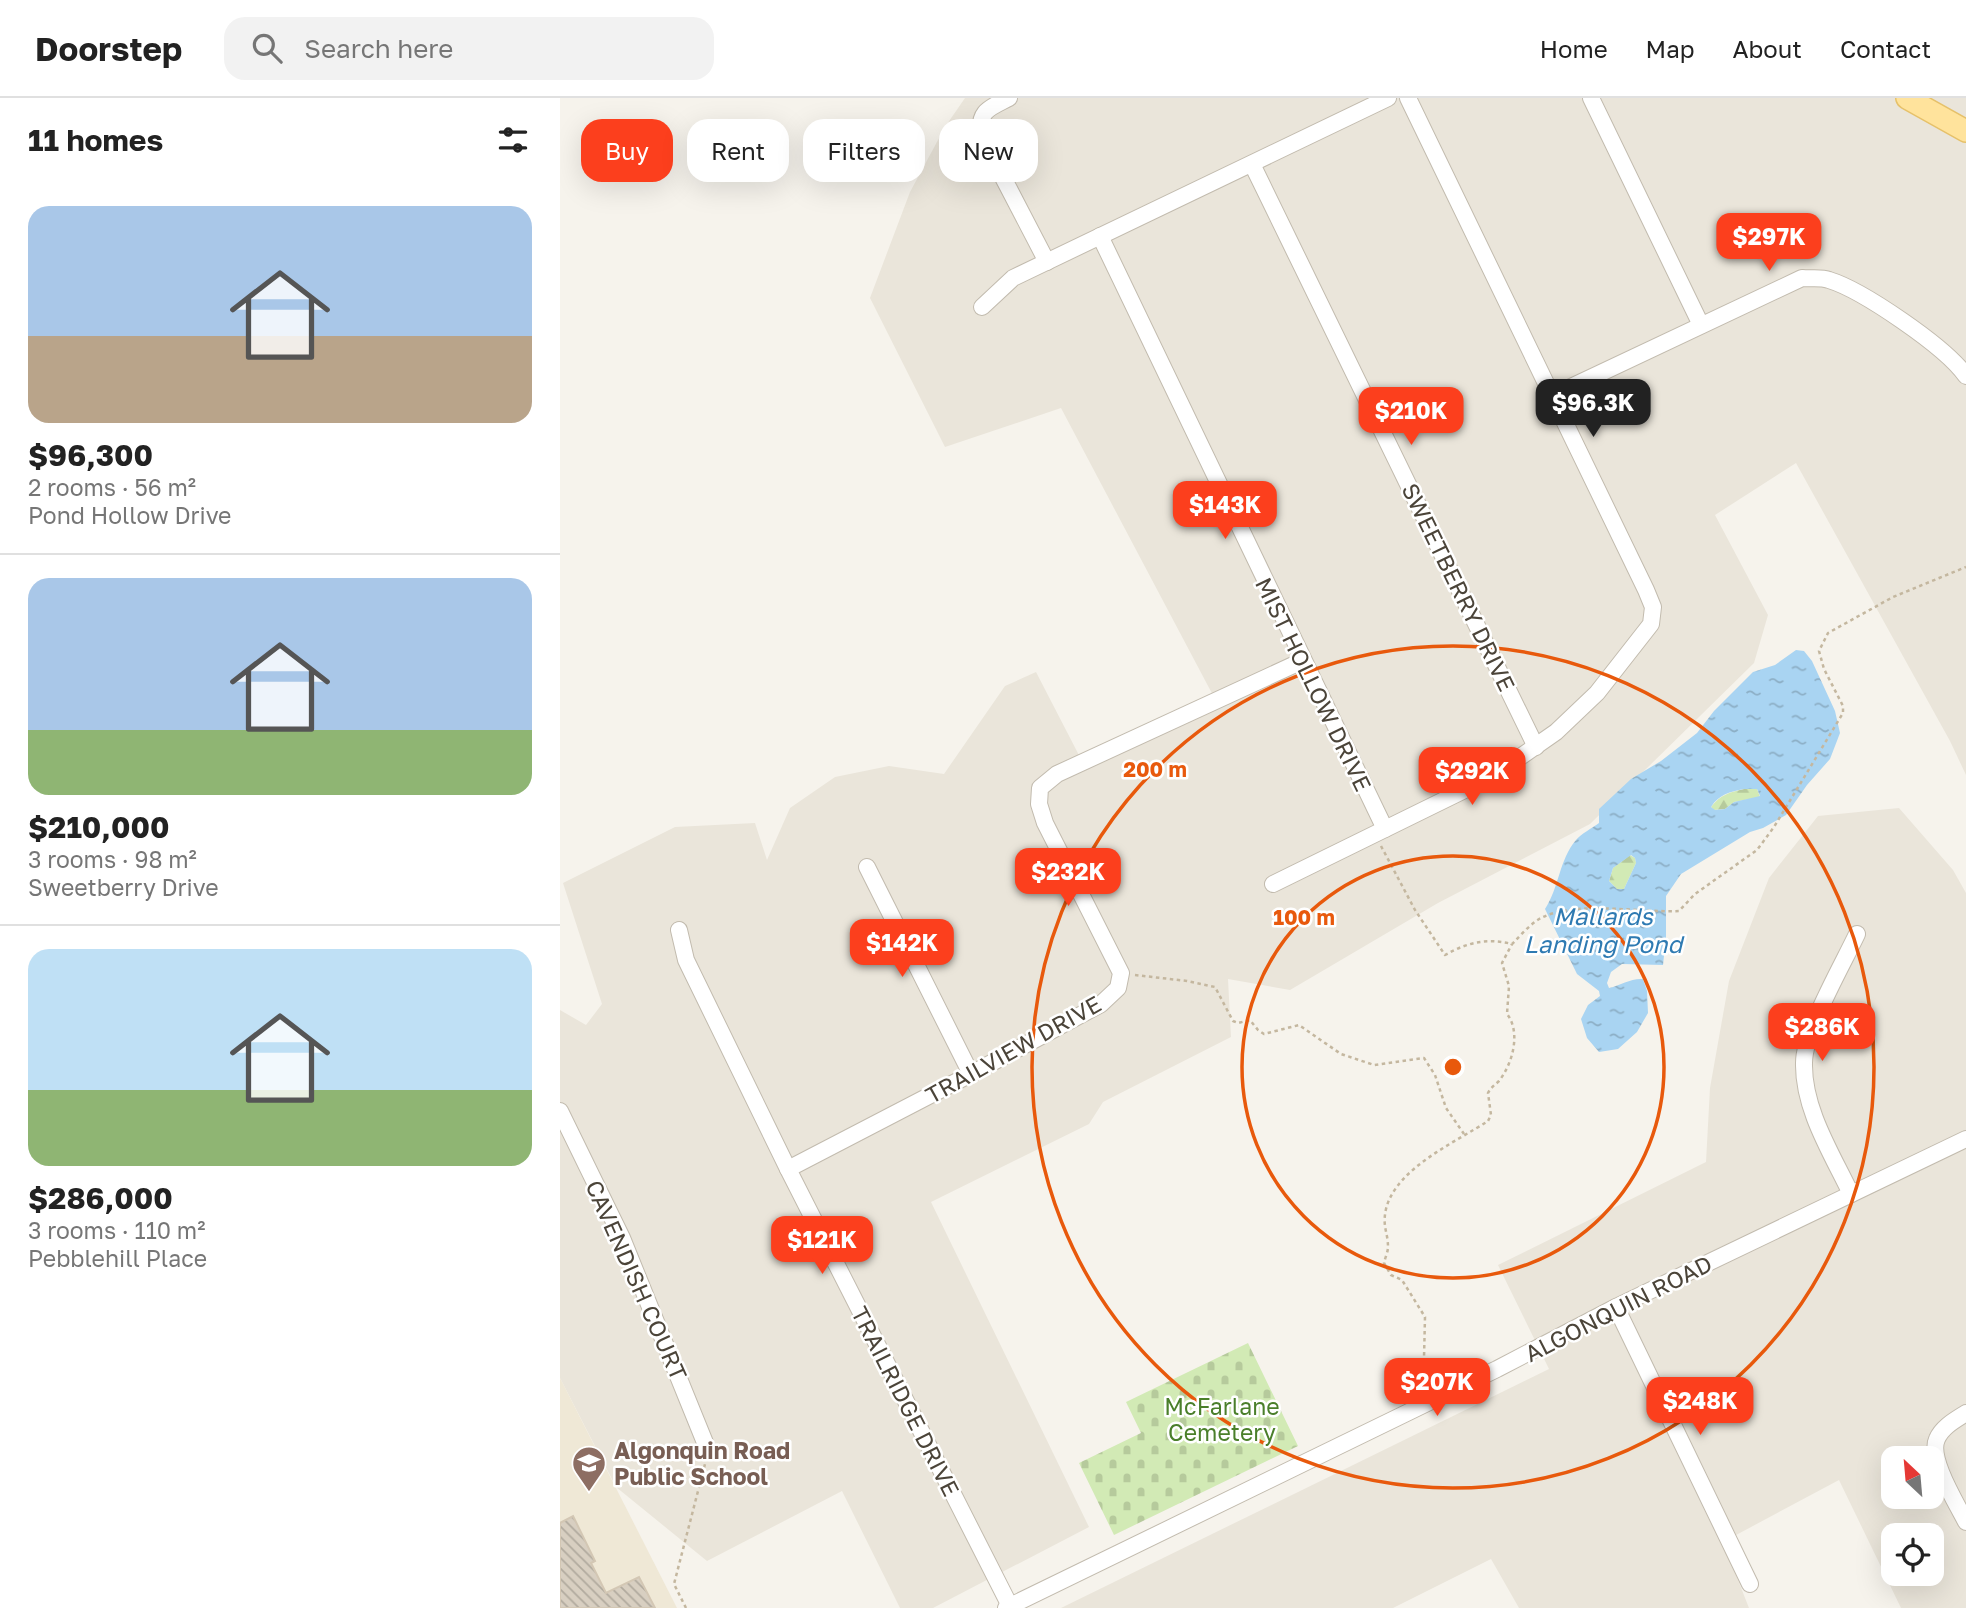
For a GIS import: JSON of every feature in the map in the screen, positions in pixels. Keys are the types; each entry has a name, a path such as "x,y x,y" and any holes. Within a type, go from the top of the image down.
{"main road":[{"path":"1907,98 1966,131"}],"street":[{"path":"1009,98 982,115 981,135 1047,262"},
{"path":"982,307 1013,278 1388,98"},
{"path":"1273,884 1493,776 1536,747 1597,694 1651,624 1653,607 1408,98"},
{"path":"1591,98 1701,325"},
{"name":"SWEETBERRY DRIVE","path":"1252,164 1536,747"},
{"name":"MIST HOLLOW DRIVE","path":"1100,236 1302,661 1380,832"},
{"path":"1552,396 1802,278 1827,279 1857,292 1934,344 1966,376"},
{"name":"TRAILVIEW DRIVE","path":"788,1168 971,1074 1101,1003 1118,988 1121,973 1045,822 1039,804 1040,788 1057,775 1302,661"},
{"path":"867,867 971,1074"},
{"name":"TRAILRIDGE DRIVE","path":"679,930 686,960 1009,1607"},
{"path":"1851,1194 1814,1114 1807,1090 1804,1062 1810,1034 1857,934"},
{"name":"CAVENDISH COURT","path":"560,1111 622,1238 708,1450"},
{"name":"ALGONQUIN ROAD","path":"1009,1607 1468,1383 1616,1307 1966,1139"},
{"path":"1616,1307 1750,1584"},
{"path":"1966,1413 1948,1425 1936,1440 1936,1457 1966,1522"}],"path":[{"path":"1468,1383 1432,1370 1424,1358 1425,1317 1402,1280 1391,1275 1384,1263 1388,1246 1384,1226 1387,1205 1403,1179 1436,1152 1488,1121 1491,1115 1488,1093 1505,1070 1516,1036 1512,1019 1507,1014 1509,986 1502,962 1512,944 1540,919 1572,908 1679,911 1695,894 1758,850 1843,713 1843,706 1824,668 1819,651 1828,633 1893,597 1966,567"},
{"path":"1380,832 1415,910 1445,955 1477,941 1496,940 1512,944"},
{"path":"1121,973 1215,987 1233,1021 1238,1023 1250,1020 1264,1034 1299,1025 1341,1054 1374,1065 1424,1058 1434,1075 1446,1108 1465,1134"},
{"path":"686,1608 674,1584 708,1450"}],"shaded area":[{"path":"965,98 1966,98 1966,775 1950,741 1796,463 1715,515 1768,615 1754,663 1590,824 1438,903 1290,990 1228,979 1231,1037 1103,1102 1089,1124 931,1202 1089,1527 933,1608 900,1608 842,1491 707,1561 616,1487 560,1378 560,1010 586,1025 602,1004 563,883 675,827 755,823 767,860 790,808 835,777 889,766 944,774 1005,686 1036,672 1083,763 1216,701 1061,408 945,447 870,298 910,192 915,182 925,182 925,164 939,138 939,182 1038,182 1038,119 951,119"},
{"path":"1899,808 1953,870 1966,893 1966,1608 1901,1608 1890,1586 1944,1586 1944,1523 1881,1523 1881,1567 1839,1480 1723,1542 1749,1608 1519,1608 1491,1559 1393,1608 1061,1608 1549,1369 1498,1265 1706,1162 1710,1088 1729,981 1769,878 1818,816"},
{"name":"Algonquin Road Public School","path":"560,1378 677,1608 560,1608"}],"green space":[{"path":"1744,789 1757,789 1760,797 1734,802 1725,809 1714,810 1711,807 1726,795"},
{"path":"1630,855 1635,858 1636,863 1624,889 1617,889 1609,881 1613,868"},
{"name":"McFarlane Cemetery","path":"1248,1343 1298,1446 1114,1535 1079,1463 1141,1433 1126,1402"}],"water":[{"name":"Mallards Landing Pond","path":"1796,650 1804,651 1812,661 1835,711 1840,733 1830,759 1786,815 1750,832 1681,874 1666,896 1663,965 1622,964 1611,972 1607,983 1609,988 1643,979 1647,991 1648,1013 1637,1032 1618,1049 1599,1052 1587,1038 1581,1019 1588,1005 1600,996 1599,991 1577,974 1545,909 1566,856 1578,838 1599,823 1599,809 1631,779 1661,761 1697,733 1714,711 1753,672 1775,665","holes":["1744,789 1757,789 1760,796 1734,802 1725,809 1715,810 1711,807 1721,796","1631,855 1636,863 1624,889 1617,889 1609,881 1613,868"]}],"building":[{"path":"573,1516 595,1561 591,1563 606,1593 639,1577 655,1608 560,1608 560,1523"}],"place":[{"name":"Algonquin Road Public School","path":"589,1493"}]}
